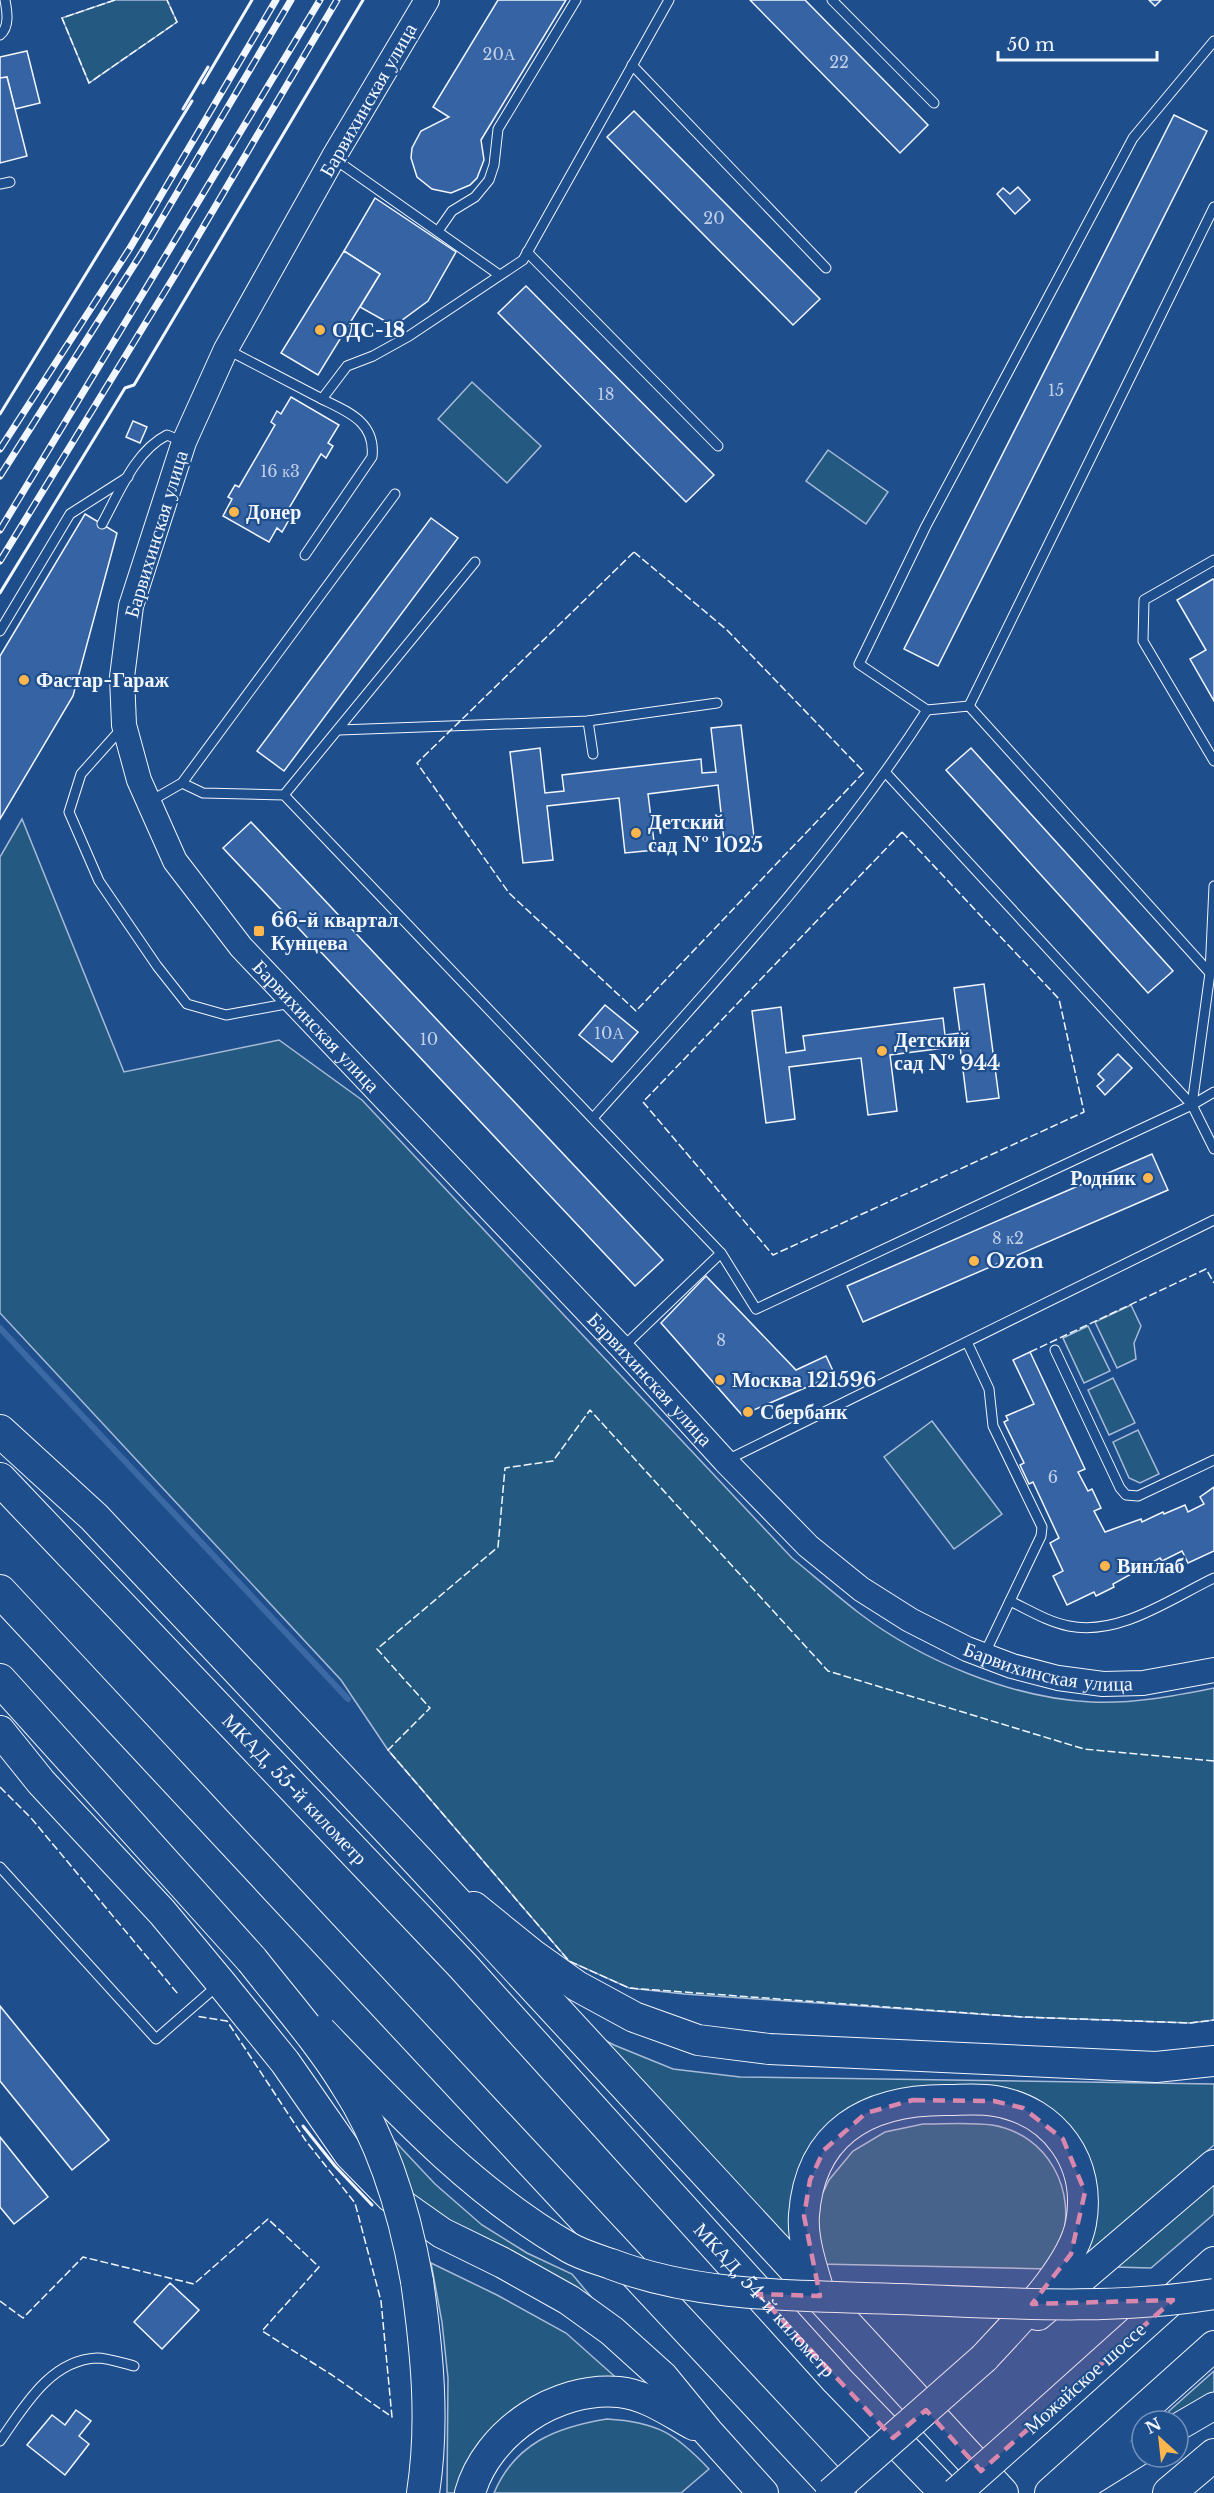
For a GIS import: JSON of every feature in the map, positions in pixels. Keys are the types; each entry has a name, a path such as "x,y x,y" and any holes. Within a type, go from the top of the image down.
{"highway":[{"path":"0,1431 94,1517 418,1861 1002,2493"},
{"name":"МКАД, 55-й километр","path":"0,1479 463,1966 585,2104"},
{"path":"0,1591 840,2493"},
{"path":"0,1680 252,1960 347,2085 389,2174 410,2238 417,2281 429,2398 427,2464 423,2493"},
{"name":"МКАД, 54-й километр","path":"585,2104 837,2379 946,2493"},
{"path":"1169,2493 1213,2455"}],"main road":[{"path":"0,1731 41,1782 162,1912 285,2062 349,2154 391,2197 442,2233 503,2263 569,2300 612,2331 663,2377 708,2432 763,2493"},
{"path":"418,1861 532,1954 577,1986 633,2017 698,2040 769,2049 1156,2067 1214,2061"},
{"path":"252,1960 409,2122 472,2179 518,2214 572,2250 641,2276 726,2292 988,2302 1093,2305 1214,2294"},
{"path":"820,2295 807,2245 804,2216 810,2180 819,2160 824,2150 845,2128 866,2113 913,2100 994,2101 1023,2108 1043,2120 1063,2139 1077,2163 1085,2192 1081,2224 1071,2254 984,2358"},
{"path":"831,2493 984,2358 1069,2291 1214,2165"},
{"name":"Можайское шоссе","path":"956,2493 1214,2262"},
{"path":"1081,2481 1214,2346"},
{"path":"470,2493 490,2454 510,2430 535,2413 573,2396 591,2392 620,2392 648,2400 708,2432"},
{"path":"1190,2420 1214,2406"},
{"path":"1050,2493 1081,2481 1130,2456"}],"street":[{"name":"Барвихинская улица","path":"427,0 333,158 226,349 184,441 131,606 122,676 124,725 149,803 175,861 241,947 293,1003 622,1348 725,1461 808,1546 861,1589 910,1620 984,1655 1059,1678 1103,1684 1143,1683 1214,1670"}],"lane":[{"path":"0,35 4,31 7,16 5,0"},
{"path":"438,231 452,211 474,197 489,180 494,165 498,129 576,0"},
{"path":"322,399 347,366 373,356 409,336 498,274 523,260 669,0"},
{"path":"832,0 934,103"},
{"path":"969,706 927,710 859,664 926,526 1132,138 1214,41"},
{"path":"632,66 826,268"},
{"path":"333,158 498,274"},
{"path":"969,706 1214,207"},
{"path":"527,252 718,446"},
{"path":"226,349 359,418 368,428 374,445 372,457 305,555"},
{"path":"102,524 128,477 155,442 167,435 184,441"},
{"path":"0,631 70,514 128,477"},
{"path":"149,803 182,783 395,494"},
{"path":"1214,561 1144,600 1143,641 1214,761"},
{"path":"284,795 475,562"},
{"path":"339,730 588,721 717,703"},
{"path":"969,706 1212,971"},
{"path":"593,1118 784,904 886,773 927,710"},
{"path":"588,721 593,754"},
{"path":"124,725 81,774 69,812 99,881 157,966 187,1004 226,1015 293,1003"},
{"path":"886,773 1192,1105 1214,1149"},
{"path":"182,783 203,793 284,795 721,1252 756,1309 1192,1105 1214,1092"},
{"path":"1192,1105 1212,971 1214,886"},
{"path":"725,1461 1214,1220"},
{"path":"622,1348 721,1252"},
{"path":"967,1342 989,1389 993,1426 1042,1527 1041,1536 984,1655"},
{"path":"1055,1350 1120,1488 1126,1495 1138,1496 1214,1460"},
{"path":"1010,1601 1063,1624 1103,1627 1125,1622 1214,1578"},
{"path":"0,1867 156,2039 221,1983"},
{"path":"0,2441 34,2393 55,2374 77,2361 98,2358 134,2366"}],"highlighted area":[{"path":"913,2100 994,2101 1023,2108 1063,2139 1085,2192 1071,2254 1032,2304 1173,2300 981,2471 926,2410 893,2438 758,2294 820,2296 804,2216 810,2180 824,2150 866,2113 887,2105"}],"shaded area":[{"path":"115,0 167,0 177,22 89,83 62,18"},
{"path":"472,382 541,446 507,483 438,419"},
{"path":"828,450 888,492 866,524 806,481"},
{"path":"22,819 124,1072 279,1040 362,1100 792,1558 859,1613 911,1647 939,1661 999,1685 1030,1693 1091,1702 1122,1702 1214,1688 1214,2020 1190,2023 1023,2017 684,1994 629,1988 569,1961 388,1750 341,1680 0,1313 0,857"},
{"path":"1131,1305 1141,1326 1134,1343 1136,1359 1117,1368 1095,1322"},
{"path":"1088,1326 1110,1371 1084,1383 1063,1338"},
{"path":"1113,1378 1135,1423 1109,1435 1088,1390"},
{"path":"932,1421 1002,1514 954,1549 884,1457"},
{"path":"1138,1430 1159,1474 1140,1483 1129,1478 1113,1442"},
{"path":"576,2025 614,2045 673,2069 740,2077 1214,2084 1214,2145 1082,2260 1069,2135 915,2095 833,2131 794,2256"},
{"path":"923,2124 992,2125 1012,2131 1029,2140 1043,2153 1054,2168 1065,2204 1065,2224 1061,2244 1050,2269 820,2264 816,2207 829,2180 853,2151 885,2132"},
{"path":"389,2135 435,2184 482,2225 527,2253 572,2274 618,2329 414,2198"},
{"path":"1214,2184 1214,2214 1151,2268 1114,2267"},
{"path":"431,2263 497,2295 566,2333 621,2382 590,2383 457,2493 447,2493 448,2378 442,2322"},
{"path":"1214,2371 1214,2394 1188,2409 1171,2409"},
{"path":"607,2419 639,2423 664,2432 686,2446 709,2469 681,2493 494,2493 513,2461 540,2440 571,2427"}],"building":[{"path":"498,0 566,0 481,140 484,160 477,178 470,185 451,193 432,189 417,177 411,158 412,148 421,131 449,117 433,107"},
{"path":"750,0 805,0 928,125 900,153"},
{"path":"1149,0 1161,0 1155,6"},
{"path":"27,51 40,103 15,109 7,77 0,78 0,57"},
{"path":"7,77 27,156 0,163 0,78"},
{"path":"634,111 820,299 793,325 607,137"},
{"path":"1174,115 1207,131 938,666 904,649"},
{"path":"1018,187 1030,200 1015,214 997,194 1003,188 1010,194"},
{"path":"375,198 456,252 428,301 394,326 360,307 380,274 344,251"},
{"name":"ОДС-18","path":"344,251 380,274 318,375 281,353"},
{"path":"526,286 714,475 686,502 498,313"},
{"path":"291,397 339,425 328,443 333,446 326,458 321,454 285,515 290,518 282,532 277,528 269,542 223,516 232,499 228,497 235,485 239,487 275,425 271,422 277,411 281,414"},
{"path":"133,421 147,427 140,443 126,437"},
{"path":"85,514 117,533 73,696 0,819 0,656"},
{"path":"431,518 458,538 284,771 257,751"},
{"path":"1213,579 1214,701 1190,659 1206,650 1177,600"},
{"path":"741,725 754,837 724,840 718,785 648,794 655,850 625,853 619,798 547,806 553,860 523,863 510,752 540,748 545,793 564,791 562,775 701,759 702,773 716,772 711,728"},
{"path":"971,748 1173,971 1148,993 946,770"},
{"path":"251,822 663,1260 635,1286 223,848"},
{"path":"984,984 999,1098 967,1102 960,1046 890,1055 897,1111 868,1115 861,1058 789,1067 795,1119 766,1123 752,1011 781,1007 786,1053 805,1050 803,1036 943,1018 945,1035 960,1033 954,988"},
{"path":"605,1005 638,1032 612,1062 579,1035"},
{"path":"1118,1054 1132,1068 1105,1095 1097,1086 1104,1080 1098,1074"},
{"path":"1152,1154 1168,1190 863,1322 847,1286"},
{"path":"706,1276 796,1370 826,1356 835,1375 742,1415 661,1323"},
{"path":"1030,1352 1085,1469 1078,1472 1088,1491 1092,1489 1101,1508 1094,1511 1105,1532 1141,1519 1142,1522 1185,1505 1188,1512 1204,1504 1200,1497 1214,1487 1214,1551 1188,1563 1182,1551 1162,1561 1160,1558 1113,1584 1114,1587 1096,1596 1094,1592 1067,1605 1053,1576 1063,1571 1050,1543 1059,1538 1033,1482 1029,1484 1020,1465 1024,1463 1004,1422 1008,1420 1006,1416 1034,1404 1013,1360"},
{"path":"0,2006 109,2140 72,2170 0,2081"},
{"path":"0,2137 48,2197 14,2224 0,2207"},
{"path":"170,2283 199,2310 162,2349 134,2322"},
{"path":"76,2410 91,2421 79,2436 89,2444 65,2475 27,2445 52,2415 65,2425"}],"waterway":[{"path":"0,1328 348,1699"}],"railway":[{"path":"0,449 130,248 276,0"},
{"path":"0,476 141,254 291,0"},
{"path":"0,530 320,0"},
{"path":"0,561 175,275 337,0"}],"fence":[{"path":"115,0 62,18 89,83 177,22 167,0"},
{"path":"634,552 727,630 864,772 636,1011 509,893 417,763 634,552"},
{"path":"902,832 1059,999 1084,1112 773,1255 643,1102 902,832"},
{"path":"1030,1352 1206,1269 1214,1283"},
{"path":"1214,1761 1084,1749 828,1671 590,1410 553,1461 505,1468 498,1547 377,1649 430,1708 388,1750 569,1961 629,1988 1023,2017 1190,2023 1214,2020"},
{"path":"0,1787 31,1818 178,1994"},
{"path":"0,2301 23,2318 83,2257 194,2284 268,2219 319,2267 262,2331 332,2375 392,2417 381,2301 355,2203 306,2141 227,2021 196,2016"}],"wall":[{"path":"203,83 252,0"},
{"path":"0,593 125,388 134,385 363,0"},
{"path":"183,109 208,67"},
{"path":"0,414 192,101"},
{"path":"303,2126 335,2166 372,2205"}],"place":[{"name":"ОДС-18","path":"320,330"},
{"name":"Донер","path":"234,512"},
{"name":"Фастар-Гараж","path":"24,680"},
{"name":"Детский сад № 1025","path":"636,833"},
{"name":"66-й квартал Кунцева","path":"259,931"},
{"name":"Детский сад № 944","path":"882,1051"},
{"name":"Родник","path":"1148,1178"},
{"name":"Ozon","path":"974,1261"},
{"name":"Москва 121596","path":"720,1380"},
{"name":"Сбербанк","path":"748,1412"},
{"name":"Винлаб","path":"1105,1566"}]}
